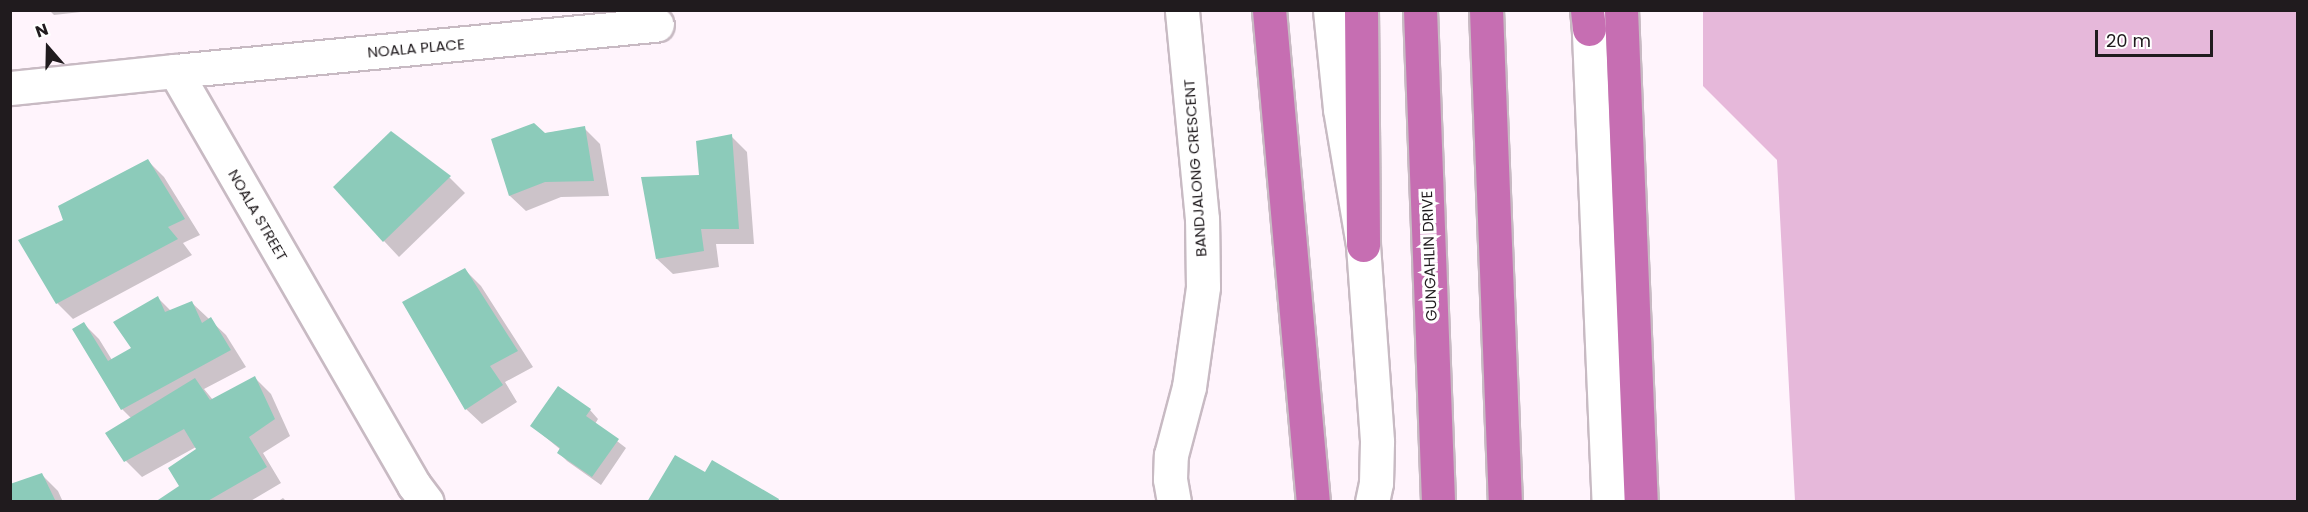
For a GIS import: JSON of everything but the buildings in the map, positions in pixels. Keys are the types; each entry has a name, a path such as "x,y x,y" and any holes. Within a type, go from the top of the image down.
{"highway":[{"path":"1269,10 1313,501"},
{"path":"1361,10 1363,245"},
{"name":"GUNGAHLIN DRIVE","path":"1420,10 1438,501"},
{"path":"1486,10 1505,501"},
{"path":"1621,10 1641,501"}],"street":[{"name":"BANDJALONG CRESCENT","path":"1174,501 1170,479 1171,455 1189,387 1203,287 1202,219 1182,10"},
{"path":"1330,10 1340,109 1363,245 1377,442 1376,483 1372,501"},
{"path":"1588,16 1609,501"},
{"name":"NOALA PLACE","path":"175,71 657,25"},
{"path":"10,88 175,71"},
{"name":"NOALA STREET","path":"175,71 414,485 427,501"}],"shaded area":[{"path":"1703,11 2297,11 2297,501 1795,501 1777,160 1703,86"}]}
